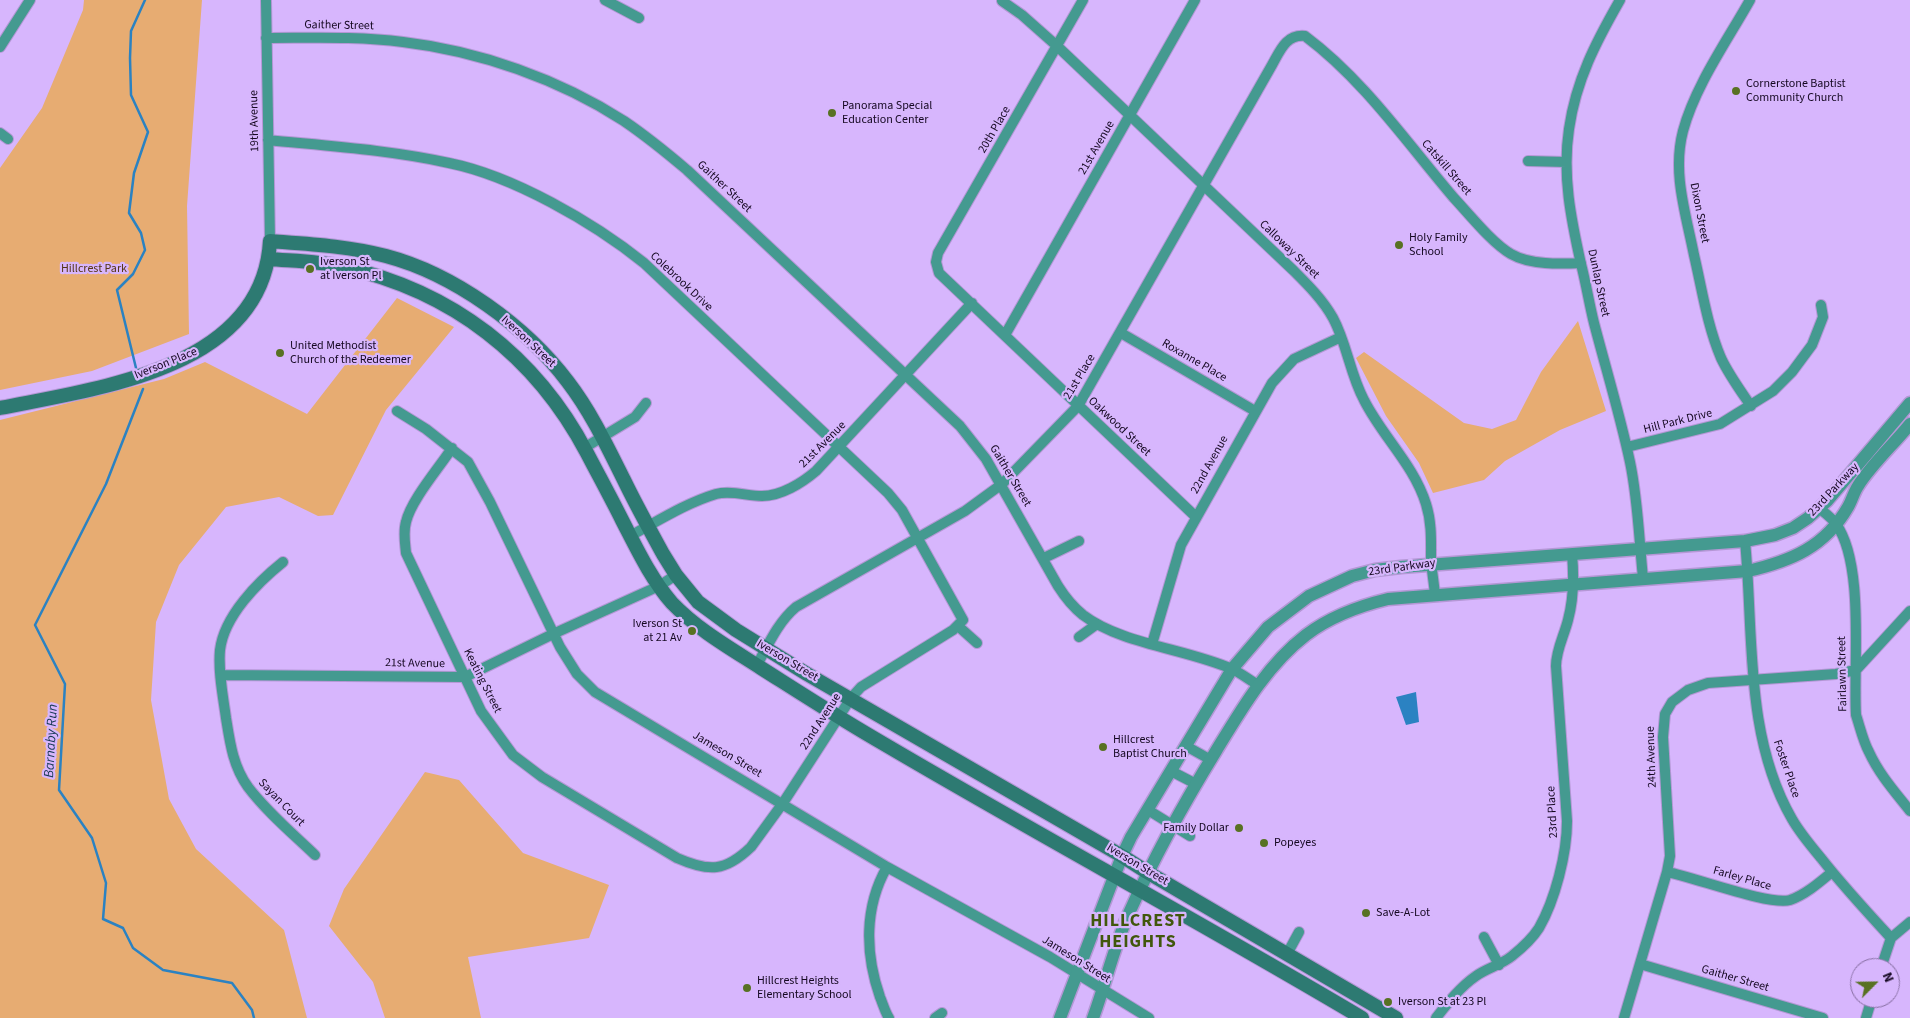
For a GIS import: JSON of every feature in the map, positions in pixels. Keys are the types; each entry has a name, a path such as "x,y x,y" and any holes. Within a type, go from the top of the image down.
{"main road":[{"name":"Iverson Place","path":"0,408 118,382 167,366 199,351 216,339 246,308 263,279 269,259 270,241"},
{"name":"Iverson Street","path":"270,241 340,247 387,256 428,272 472,296 517,329 552,363 579,398 676,575 706,608 766,649 1396,1018"},
{"name":"Iverson Street","path":"269,259 326,263 379,276 408,286 458,313 492,337 532,372 560,408 584,448 630,536 659,586 691,621 718,642 838,718 967,793 1202,924 1362,1018"}],"street":[{"path":"0,47 30,0"},
{"name":"19th Avenue","path":"266,0 270,241"},
{"path":"605,0 638,18"},
{"name":"20th Place","path":"939,273 936,262 938,253 1082,0"},
{"name":"21st Avenue","path":"1005,335 1195,0"},
{"name":"Dunlap Street","path":"1620,0 1597,42 1580,83 1568,131 1566,162 1568,199 1581,263 1593,320 1627,447 1637,501 1643,578"},
{"name":"Dixon Street","path":"1750,0 1696,96 1680,144 1680,193 1702,296 1720,357 1731,378 1750,406"},
{"name":"Calloway Street","path":"1002,1 1022,15 1130,115 1314,292 1332,318 1341,337 1364,400 1420,487 1431,520 1435,595"},
{"name":"21st Place","path":"757,665 780,625 796,607 965,511 1002,484 1078,406 1121,333 1203,184 1286,42 1292,38 1302,36 1315,45"},
{"name":"Gaither Street","path":"266,38 378,39 466,53 503,64 576,94 624,121 687,170 974,442 1002,484 1067,598 1083,615 1112,631 1232,669 1258,685"},
{"name":"Catskill Street","path":"1315,45 1347,74 1380,109 1436,176 1500,246 1516,257 1530,260 1581,263"},
{"name":"Colebrook Drive","path":"268,140 399,154 451,163 494,176 540,197 626,248 888,493 902,510 919,538 961,623 977,643"},
{"path":"1528,161 1566,162"},
{"name":"Oakwood Street","path":"939,273 1196,517"},
{"name":"21st Avenue","path":"630,536 700,500 718,494 732,493 770,496 790,488 809,477 906,376 972,303"},
{"name":"Hill Park Drive","path":"1627,447 1720,424 1773,392 1792,372 1812,345 1823,317 1821,305"},
{"name":"Roxanne Place","path":"1121,333 1255,411"},
{"name":"22nd Avenue","path":"1152,644 1175,560 1181,545 1272,383 1294,359 1341,337"},
{"path":"584,448 635,417 646,403"},
{"name":"23rd Parkway","path":"1060,1018 1122,856 1232,669 1268,627 1280,616 1309,596 1352,576 1375,570 1432,564 1745,541 1775,535 1793,528 1820,508 1910,403"},
{"name":"Jameson Street","path":"397,412 452,448 468,462 479,479 569,664 595,692 887,867 1050,957 1149,1018"},
{"name":"23rd Parkway","path":"1093,1018 1130,911 1147,872 1172,825 1258,685 1304,636 1331,619 1372,602 1388,599 1748,571 1771,566 1797,556 1821,540 1848,507 1858,486 1910,424"},
{"name":"Keating Street","path":"452,448 410,510 404,537 406,553 481,710 513,755 542,777 677,858 696,866 708,868 733,862 751,847"},
{"path":"1820,508 1836,524"},
{"name":"Fairlawn Street","path":"1836,524 1844,540 1852,568 1856,714 1868,751 1881,774 1910,811"},
{"path":"1044,558 1079,541"},
{"name":"Foster Place","path":"1745,541 1758,719 1766,760 1792,820 1832,872 1891,938"},
{"name":"23rd Place","path":"1436,1018 1471,980 1499,965 1528,942 1538,929 1550,904 1567,842 1556,666 1558,650 1570,613 1574,584 1572,554"},
{"name":"Sayan Court","path":"283,562 264,578 235,613 222,640 221,676 232,751 240,775 257,797 315,855"},
{"name":"21st Avenue","path":"221,676 465,677 553,634 659,586 676,575"},
{"path":"1856,670 1910,611"},
{"name":"22nd Avenue","path":"751,847 783,804 851,698 861,687 961,623"},
{"path":"1079,637 1097,624"},
{"name":"24th Avenue","path":"1624,1018 1667,872 1670,842 1663,722 1668,707 1681,694 1702,685 1836,674 1856,670"},
{"path":"1186,746 1211,760"},
{"path":"1171,771 1196,784"},
{"path":"1148,810 1190,836"},
{"path":"887,867 878,882 868,932 873,978 889,1018"},
{"name":"Farley Place","path":"1667,872 1766,899 1782,901 1793,899 1832,872"},
{"path":"1884,958 1891,938 1910,922"},
{"path":"1287,954 1299,932"},
{"path":"1484,937 1499,965"},
{"name":"Gaither Street","path":"1640,964 1823,1018"}],"green space":[{"name":"Hillcrest Park","path":"84,0 202,0 187,206 189,334 92,371 0,390 0,168 42,108 83,10"},
{"path":"397,298 454,327 386,410 333,515 318,516 279,497 226,507 179,565 156,622 151,700 169,799 196,849 284,930 307,1018 0,1018 0,420 164,379 205,362 307,414"},
{"path":"1578,321 1606,411 1560,430 1505,461 1484,480 1433,493 1419,463 1386,416 1356,358 1364,352 1464,423 1492,429 1516,420 1541,372"},
{"path":"425,772 459,780 523,853 609,885 589,938 468,957 481,1018 385,1018 373,982 329,926 344,889"}],"water":[{"path":"1416,692 1419,722 1406,725 1396,697"}],"waterway":[{"name":"Barnaby Run","path":"136,368 117,290 133,274 145,250 141,233 129,213 134,173 148,132 131,95 130,58 131,31 145,0"},
{"name":"Barnaby Run","path":"143,389 106,484 35,625 65,684 59,790 92,838 106,883 103,919 123,928 133,948 163,970 232,983 252,1010 254,1018"}],"place":[{"name":"Cornerstone Baptist Community Church","path":"1736,91"},
{"name":"Panorama Special Education Center","path":"832,113"},
{"name":"Holy Family School","path":"1399,245"},
{"name":"Iverson St at Iverson Pl","path":"310,269"},
{"name":"United Methodist Church of the Redeemer","path":"280,353"},
{"name":"Iverson St at 21 Av","path":"692,631"},
{"name":"Hillcrest Baptist Church","path":"1103,747"},
{"name":"Family Dollar","path":"1239,828"},
{"name":"Popeyes","path":"1264,843"},
{"name":"Save-A-Lot","path":"1366,913"},
{"name":"Hillcrest Heights Elementary School","path":"747,988"},
{"name":"Iverson St at 23 Pl","path":"1388,1002"}],"district":[{"name":"HILLCREST HEIGHTS","path":"1138,932"}]}
